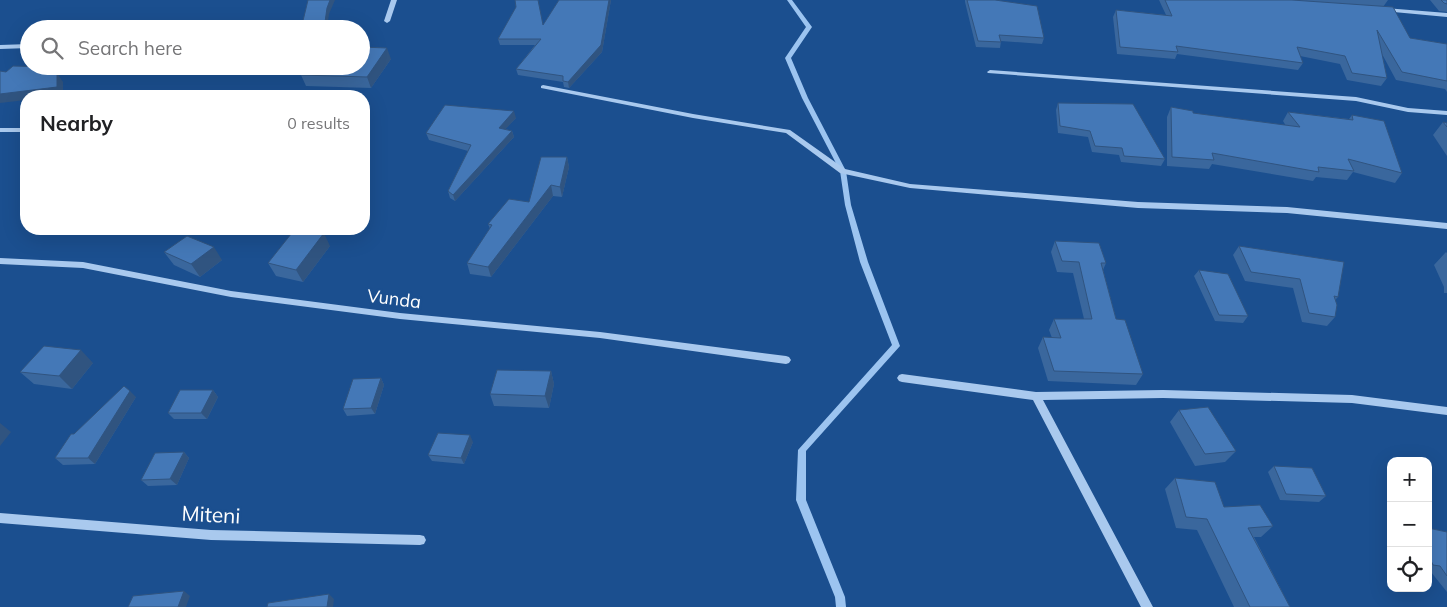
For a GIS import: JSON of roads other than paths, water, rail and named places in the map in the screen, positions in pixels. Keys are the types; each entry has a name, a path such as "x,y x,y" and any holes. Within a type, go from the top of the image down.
{"street":[{"path":"387,21 394,0"},
{"path":"1378,10 1447,14"},
{"path":"0,47 20,46"},
{"path":"990,72 1356,99 1408,110 1447,113"},
{"path":"543,87 693,116 788,131 844,171 910,186 1138,205 1287,210 1447,226"},
{"path":"0,130 20,130"},
{"name":"Vunda","path":"0,261 83,265 241,296 400,316 600,335 786,360"},
{"path":"902,378 1036,396 1163,394 1352,398 1447,411"},
{"path":"1036,396 1147,607"},
{"name":"Miteni","path":"0,518 212,535 420,540"}],"waterway":[{"path":"789,0 809,27 788,58 805,98 843,171 848,205 864,262 896,346 802,450 801,500 840,597 841,607"}]}
